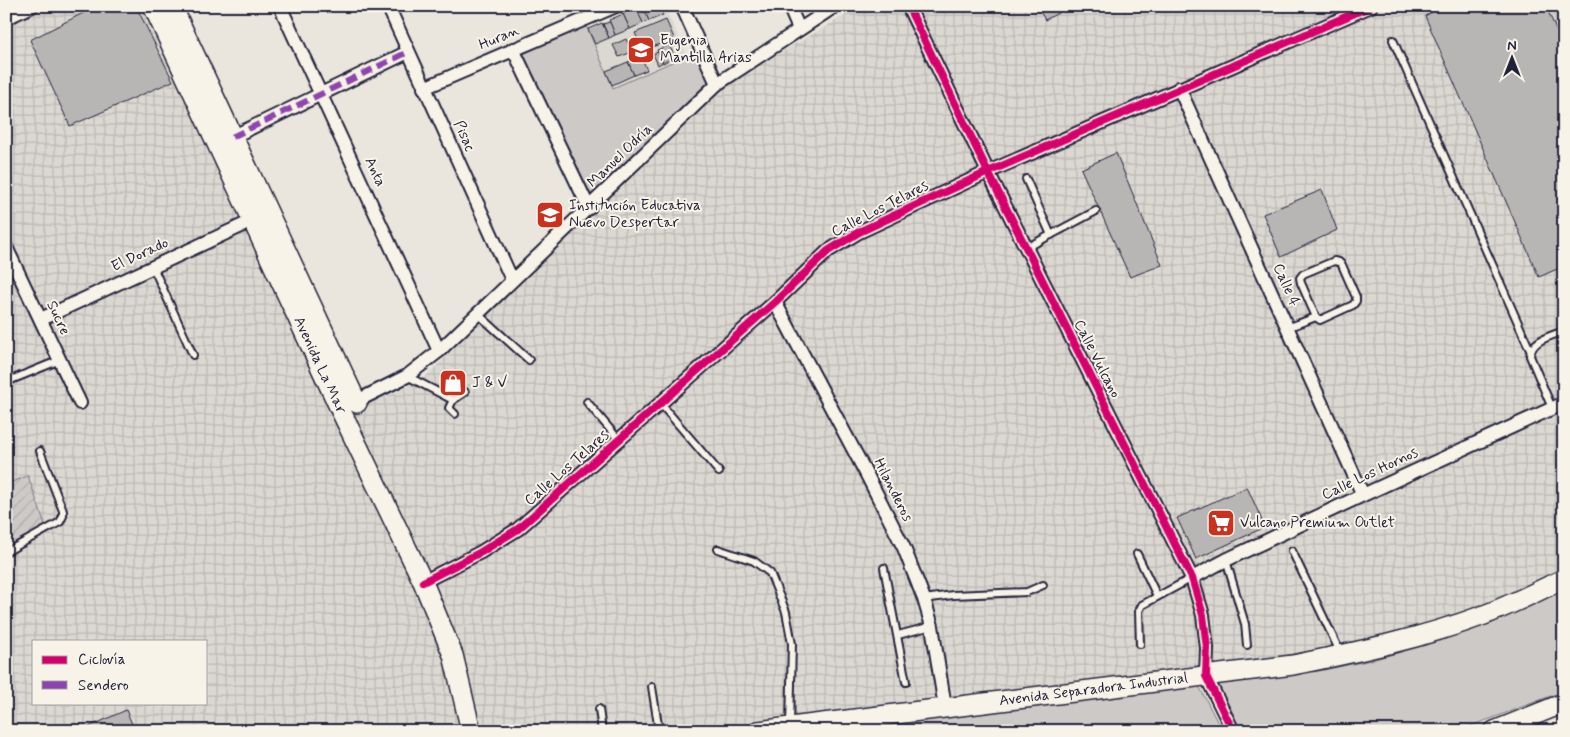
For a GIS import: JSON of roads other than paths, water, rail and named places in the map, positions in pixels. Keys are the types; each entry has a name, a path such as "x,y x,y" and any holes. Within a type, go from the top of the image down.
{"street":[{"path":"6,18 32,6"},
{"name":"Avenida La Mar","path":"153,6 252,221 348,406"},
{"name":"Avenida La Mar","path":"172,6 232,137 423,582 453,655 471,731"},
{"name":"Anta","path":"280,6 439,351"},
{"name":"Pisac","path":"388,6 512,280"},
{"name":"Huran","path":"424,88 616,6"},
{"path":"682,6 717,84"},
{"path":"789,6 799,29"},
{"name":"Manuel Odría","path":"348,406 407,376 439,351 717,84 835,6"},
{"name":"Calle Los Telares","path":"423,582 481,552 518,528 774,302 828,251 859,232 988,172 1370,6"},
{"name":"Calle Vulcano","path":"911,7 988,172 1192,578 1203,615 1207,648 1206,676 1233,731"},
{"path":"513,49 589,208"},
{"path":"232,137 408,52"},
{"name":"Calle 4","path":"1179,88 1363,495"},
{"name":"El Dorado","path":"41,319 252,221"},
{"name":"Sucre","path":"6,247 80,403"},
{"name":"Hilanderos","path":"774,302 904,548 932,626 946,707"},
{"name":"Calle Los Hornos","path":"1192,578 1363,495 1558,405"},
{"name":"Avenida Separadora Industrial","path":"758,731 1292,665 1424,634 1485,614 1564,579"},
{"path":"1494,731 1564,703"}],"lane":[{"path":"1393,40 1530,350 1530,356 1558,405"},
{"path":"1026,180 1051,235"},
{"path":"1026,248 1096,211"},
{"path":"1288,328 1316,317 1322,320 1353,305 1356,297 1342,265 1338,262 1334,261 1304,274 1300,278 1300,283 1316,317"},
{"path":"153,267 193,355"},
{"path":"478,314 529,360"},
{"path":"1530,350 1532,346 1541,340 1564,331"},
{"path":"6,382 60,360"},
{"path":"407,376 453,400"},
{"path":"454,414 449,410 453,400 464,392"},
{"path":"587,402 619,440"},
{"path":"660,403 718,472"},
{"path":"6,552 60,522 63,516 64,511 40,451"},
{"path":"718,549 754,561 770,573 786,612 792,644 790,727"},
{"path":"1292,551 1341,655"},
{"path":"1137,554 1157,596"},
{"path":"1226,560 1245,624 1247,645"},
{"path":"884,568 906,682"},
{"path":"1140,644 1139,611 1142,605 1192,578"},
{"path":"924,600 954,596 1027,592 1043,585"},
{"path":"898,635 932,626"},
{"path":"652,687 659,731"},
{"path":"599,709 602,731"}],"place":[{"name":"Eugenia Mantilla Arias","path":"641,50"},
{"name":"Institución Educativa Nuevo Despertar","path":"550,215"},
{"name":"J & V","path":"453,383"},
{"name":"Vulcano Premium Outlet","path":"1221,523"}]}
